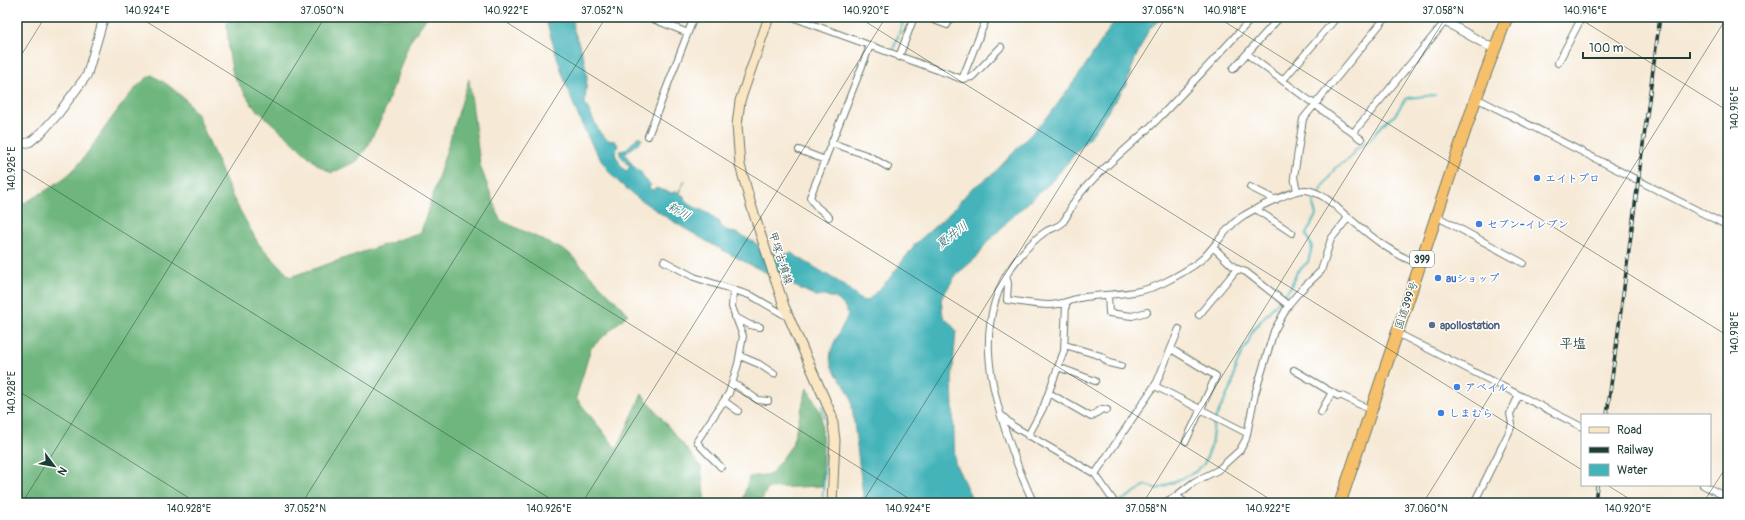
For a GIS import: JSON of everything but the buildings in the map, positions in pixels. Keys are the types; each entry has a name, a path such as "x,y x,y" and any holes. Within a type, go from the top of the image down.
{"highway":[{"name":"国道399号","path":"1340,503 1476,98 1507,17"}],"main road":[{"name":"甲塚古墳線","path":"769,17 745,84 738,113 740,165 751,205 788,317 832,416 835,440 832,503"}],"street":[{"path":"17,145 30,142 42,132 58,114 87,75 104,17"},
{"path":"648,17 688,33"},
{"path":"648,136 694,17"},
{"path":"792,17 962,79 972,77 1001,47"},
{"path":"899,57 914,17"},
{"path":"926,17 947,25 950,17"},
{"path":"962,79 987,17"},
{"path":"1034,503 1024,485 999,413 988,359 991,319 1006,276 1014,263 1033,243 1046,232 1063,222 1068,211 1086,188 1156,121 1253,17"},
{"path":"1233,69 1280,17"},
{"path":"1283,80 1336,17"},
{"path":"1297,191 1294,177 1301,122 1314,104 1386,17"},
{"path":"1437,17 1447,20 1494,48"},
{"path":"1558,64 1581,18"},
{"path":"1353,133 1447,20"},
{"path":"829,217 816,206 810,197 870,46"},
{"path":"1247,54 1361,139"},
{"path":"1476,98 1728,226"},
{"path":"832,143 869,156 888,167"},
{"path":"799,150 825,160"},
{"path":"1250,187 1276,200"},
{"path":"1006,276 1008,283 1007,300 1049,305 1066,303 1080,298 1145,291 1190,268 1214,248 1228,229 1240,218 1297,191 1306,190 1323,196 1348,218 1379,241 1409,260 1420,264"},
{"path":"1257,210 1292,233"},
{"path":"1436,216 1523,263"},
{"path":"1164,503 1194,482 1218,470 1231,460 1240,450 1247,433 1255,394 1274,331 1288,306 1301,290 1321,271 1331,239 1348,218"},
{"path":"1214,248 1236,269 1246,272 1288,306"},
{"path":"664,261 694,277 733,292 752,296 788,317"},
{"path":"1199,315 1236,269"},
{"path":"721,467 709,453 698,445 697,441 724,401 733,383 740,356 743,336 735,316 731,300 733,292"},
{"path":"1108,295 1109,313 1132,316 1147,312"},
{"path":"1028,436 1049,393 1065,345 1066,303"},
{"path":"735,316 750,325 760,327"},
{"path":"1095,474 1155,386 1179,330"},
{"path":"1397,332 1581,426"},
{"path":"1065,345 1101,356 1109,363 1120,366"},
{"path":"1171,349 1216,376 1186,441"},
{"path":"740,356 758,364 774,374"},
{"path":"1058,367 1095,381"},
{"path":"1294,370 1332,392 1371,410"},
{"path":"733,383 758,400 768,401"},
{"path":"1155,386 1247,433"},
{"path":"1321,412 1332,392"},
{"path":"1049,393 1091,417 1099,410 1107,410"},
{"path":"1474,503 1510,430 1512,424 1510,414 1520,395"},
{"path":"724,401 738,411"},
{"path":"999,413 1013,426 1028,436 1095,474 1115,503"},
{"path":"1705,486 1728,498"},
{"path":"1176,496 1186,503"}],"green space":[{"path":"232,17 427,17 409,43 383,115 368,146 357,161 332,173 319,166 253,106 233,75 229,53 227,24"},
{"path":"152,75 168,85 186,100 198,116 232,196 258,243 290,277 421,232 469,79 480,165 500,220 568,252 628,314 591,348 576,398 617,449 642,394 701,467 705,503 17,503 17,207 66,177 78,165 134,90"},
{"path":"807,388 821,413 823,448 822,486 768,488 760,503 742,503 749,477 771,474 792,445"}],"water":[{"path":"545,17 573,17 573,27 584,59 587,77 585,103 600,133 608,140 615,141 618,145 615,154 621,166 626,171 630,167 620,155 620,151 625,150 639,136 642,140 625,154 633,166 641,172 644,178 651,185 649,187 652,190 656,188 672,193 676,191 678,193 685,180 679,193 684,196 685,201 711,215 719,221 721,226 726,230 739,234 778,256 791,253 844,285 861,300 867,301 889,279 916,243 948,215 971,189 993,174 1051,113 1081,72 1117,17 1163,17 1149,29 1135,59 1126,85 1093,133 1051,182 1009,220 984,246 977,257 956,275 941,299 943,316 956,330 952,381 955,463 974,503 864,503 851,398 833,369 830,355 848,314 845,308 839,301 832,297 816,296 722,250 651,207 618,182 594,149 577,113 569,94"}],"waterway":[{"path":"893,50 905,17"},
{"path":"1118,503 1146,485 1158,489 1195,472 1204,464 1211,447 1214,421 1232,385 1236,366 1248,343 1252,331 1290,288 1297,272 1308,262 1312,247 1306,234 1316,215 1313,205 1335,168 1349,159 1356,149 1371,139 1382,125 1395,115 1404,101 1408,98 1435,95"},
{"path":"822,406 828,427 822,503"}],"railway":[{"path":"1607,414 1660,17"},
{"path":"1595,503 1597,486"}],"place":[{"name":"エイトプロ","path":"1537,178"},
{"name":"セブン-イレブン","path":"1479,224"},
{"name":"auショップ","path":"1438,278"},
{"name":"apollostation","path":"1432,325"},
{"name":"アベイル","path":"1457,387"},
{"name":"しまむら","path":"1441,413"}],"district":[{"name":"平塩","path":"1573,343"}],"water label":[{"name":"新川","path":"679,211"},
{"name":"夏井川","path":"952,235"}]}
